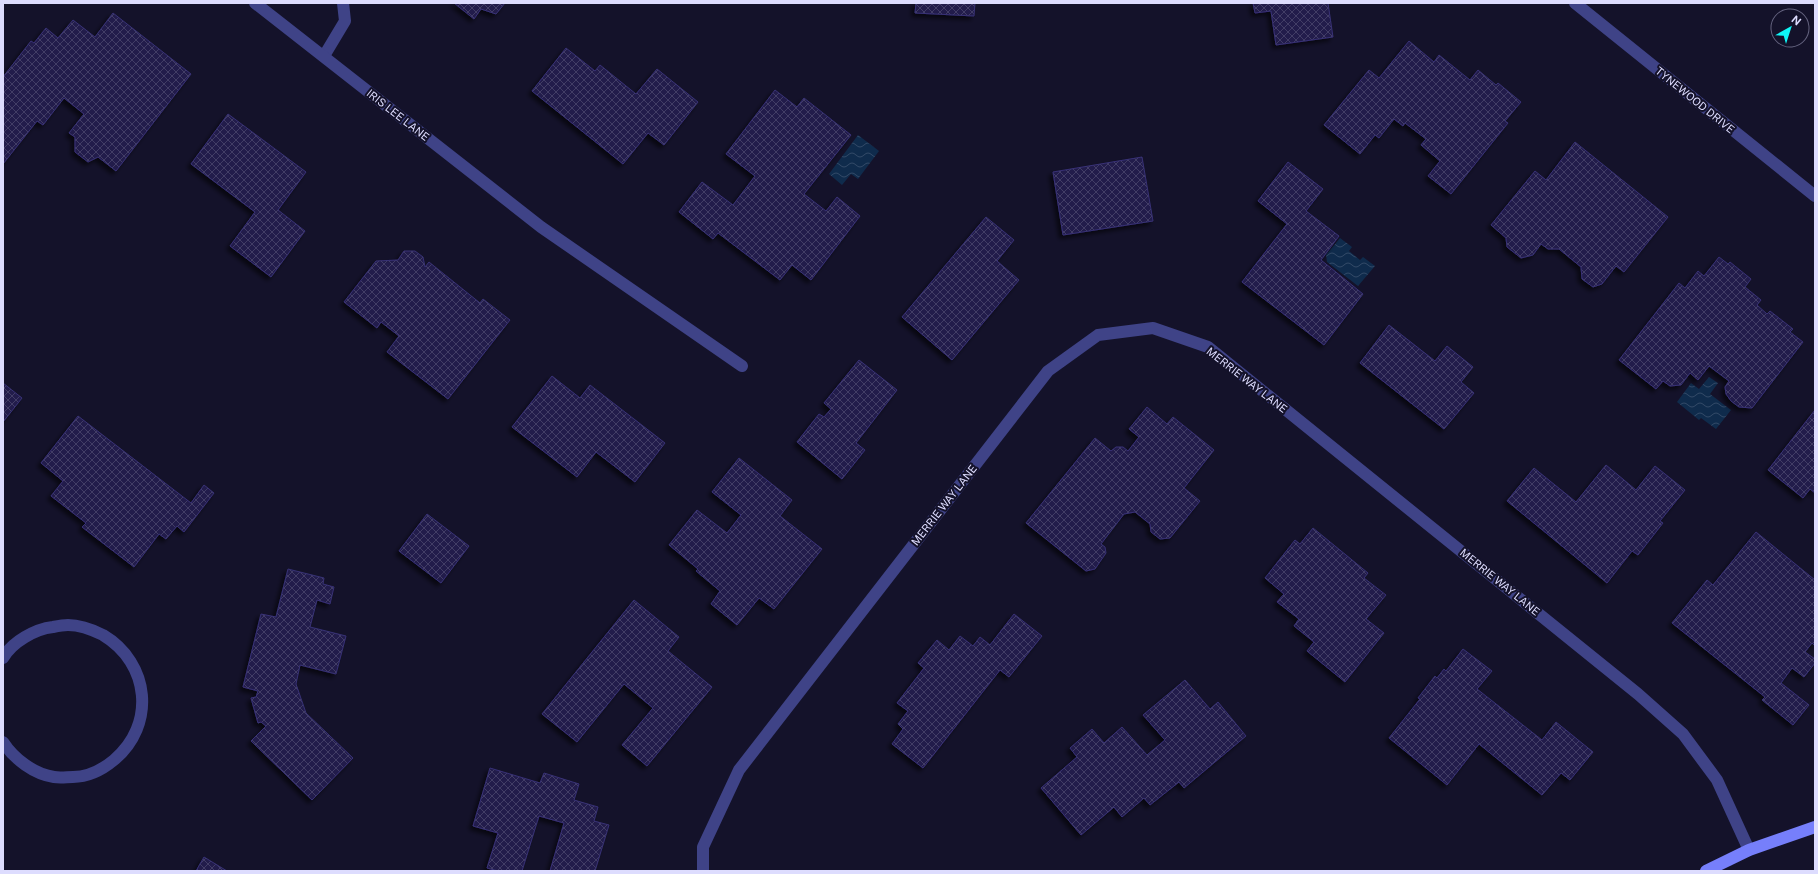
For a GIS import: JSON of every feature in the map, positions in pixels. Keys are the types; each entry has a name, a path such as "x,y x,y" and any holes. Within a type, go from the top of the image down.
{"street":[{"name":"IRIS LEE LANE","path":"255,3 541,226 742,366"},
{"path":"324,56 345,22 343,3"},
{"name":"TYNEWOOD DRIVE","path":"1575,3 1815,196"},
{"name":"MERRIE WAY LANE","path":"703,871 703,847 739,770 1048,371 1098,335 1153,328 1208,347 1638,694 1683,734 1717,780 1749,850"},
{"path":"3,656 22,639 44,628 68,625 93,630 114,642 131,660 141,683 143,708 137,732 124,752 104,769 79,777 54,777 29,768 9,752 3,742"},
{"path":"1706,871 1749,850 1815,827"}],"water":[{"path":"858,135 879,151 858,179 851,174 842,185 829,174"},
{"path":"1340,238 1352,247 1349,251 1360,260 1363,257 1375,266 1358,286 1327,262 1326,255"},
{"path":"1709,377 1718,383 1710,394 1731,410 1716,429 1701,418 1699,420 1677,402 1691,383 1699,389"}],"building":[{"path":"454,3 505,3 496,14 481,9 474,19"},
{"path":"916,3 975,3 974,16 915,13"},
{"path":"1253,3 1328,3 1333,37 1276,45 1271,11 1255,13"},
{"path":"113,13 191,74 116,171 98,157 88,162 75,152 75,137 69,133 84,114 64,98 43,125 37,121 3,164 3,77 31,41 34,43 46,28 58,38 73,20 95,37"},
{"path":"1409,41 1434,62 1439,55 1470,80 1478,70 1496,85 1498,83 1521,102 1505,121 1508,123 1451,194 1428,176 1440,161 1421,145 1426,139 1405,123 1403,126 1394,119 1379,138 1375,135 1360,154 1324,125 1369,70 1379,78"},
{"path":"566,48 595,71 600,65 636,94 657,69 698,102 664,145 648,133 623,164 532,91"},
{"path":"775,90 797,107 804,98 851,135 804,194 826,211 837,197 860,216 811,280 792,265 780,280 718,233 713,239 679,212 702,182 733,205 755,176 726,154"},
{"path":"228,114 306,172 278,210 305,231 271,277 230,246 255,212 191,164"},
{"path":"1575,142 1668,217 1624,272 1616,266 1602,284 1593,287 1582,279 1581,267 1559,249 1548,249 1541,244 1533,255 1521,258 1507,247 1506,238 1491,225 1535,171 1546,180"},
{"path":"1142,157 1153,221 1063,235 1053,172"},
{"path":"1288,162 1323,189 1306,211 1339,236 1321,260 1363,294 1324,345 1242,282 1287,224 1258,201"},
{"path":"986,217 1014,240 997,261 1019,280 952,360 902,317"},
{"path":"404,251 415,251 423,257 425,267 429,262 480,303 483,299 510,320 448,399 387,352 399,336 381,322 377,328 344,302 376,261 398,260"},
{"path":"1719,257 1728,264 1730,262 1751,279 1745,287 1761,300 1757,305 1767,314 1770,311 1793,329 1790,332 1803,342 1752,408 1739,407 1731,401 1726,394 1725,387 1729,381 1709,366 1698,380 1690,373 1681,385 1670,386 1663,381 1656,389 1619,360 1679,283 1685,288 1698,271 1704,276"},
{"path":"1389,325 1435,361 1447,346 1473,367 1461,382 1474,393 1444,429 1360,363"},
{"path":"859,360 897,390 856,443 865,450 842,479 797,442 819,414 824,417 831,409 824,403"},
{"path":"552,376 580,398 590,385 665,443 635,482 596,452 577,477 512,427"},
{"path":"3,383 22,398 3,422"},
{"path":"1147,407 1167,424 1173,417 1214,450 1184,488 1200,501 1170,538 1160,539 1151,532 1150,524 1135,512 1124,514 1101,544 1105,547 1106,553 1095,569 1086,571 1026,523 1095,438 1111,451 1116,447 1123,447 1128,451 1139,437 1129,429"},
{"path":"1815,410 1815,493 1810,489 1803,498 1768,470"},
{"path":"78,416 191,503 204,485 214,493 184,532 177,526 166,539 159,534 134,567 82,527 86,523 51,496 63,481 41,463"},
{"path":"739,458 792,500 780,516 822,549 774,609 759,598 737,625 711,604 720,591 696,571 698,569 669,545 697,510 727,533 741,515 712,492"},
{"path":"1606,465 1636,490 1655,466 1685,490 1660,521 1663,523 1638,555 1632,551 1607,583 1507,501 1534,468 1576,502"},
{"path":"427,514 469,546 441,583 399,551"},
{"path":"1313,528 1368,573 1364,578 1386,595 1366,619 1384,633 1345,682 1307,651 1314,642 1294,626 1299,619 1277,602 1284,594 1265,578 1295,540 1300,544"},
{"path":"1756,532 1815,580 1815,646 1812,643 1805,652 1815,659 1815,663 1804,677 1792,668 1781,683 1809,705 1793,725 1762,700 1765,697 1672,623 1707,580 1713,585"},
{"path":"288,569 324,578 323,584 334,587 330,604 317,600 310,627 346,636 336,674 300,665 296,684 306,713 353,758 312,800 251,741 266,726 261,722 258,723 251,698 256,697 258,691 243,687 261,614 276,617"},
{"path":"634,600 679,637 668,651 712,687 647,766 622,745 653,708 624,684 577,742 542,714"},
{"path":"1014,614 1042,636 1009,677 1000,670 923,768 892,744 903,729 898,724 908,711 897,703 924,668 918,663 937,640 949,650 960,636 973,646 980,637 990,645"},
{"path":"1463,649 1492,671 1477,689 1542,740 1556,722 1593,752 1570,780 1561,773 1542,795 1479,744 1447,785 1389,738 1420,699 1418,698 1435,676 1437,678 1444,669 1446,671"},
{"path":"1185,680 1210,709 1218,702 1246,736 1184,788 1179,782 1150,805 1144,798 1122,817 1114,807 1081,835 1041,788 1077,757 1070,748 1092,729 1104,743 1122,727 1147,755 1165,740 1143,715"},
{"path":"490,768 540,783 544,773 579,784 574,800 598,807 594,821 609,825 595,871 550,871 564,823 539,816 522,871 498,871 487,868 498,833 473,826"},
{"path":"204,857 227,871 196,871"}]}
